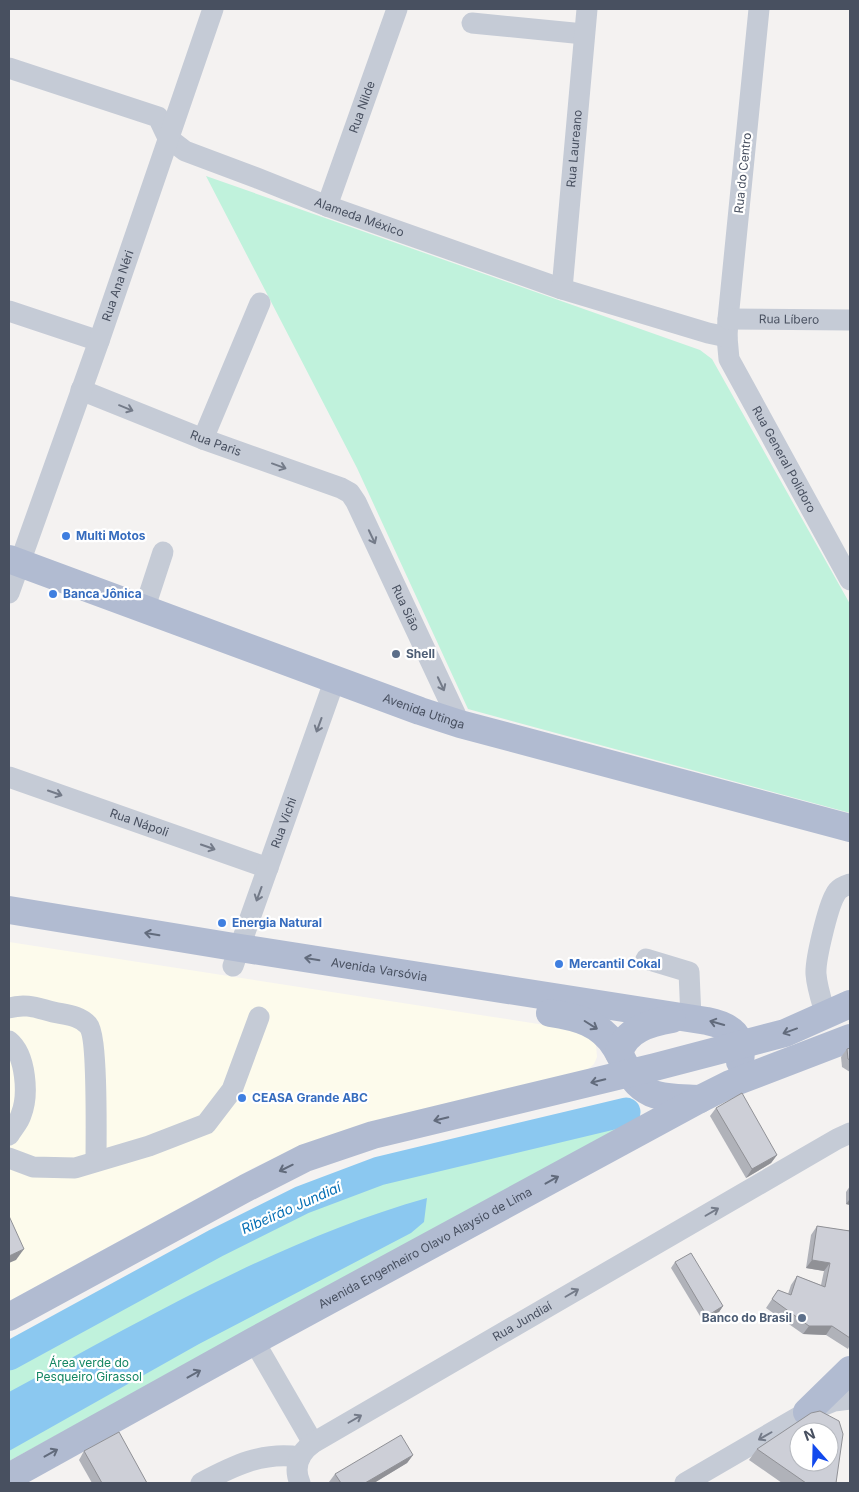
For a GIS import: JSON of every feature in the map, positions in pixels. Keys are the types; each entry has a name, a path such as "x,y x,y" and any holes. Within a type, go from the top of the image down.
{"main road":[{"name":"Avenida Utinga","path":"14,561 420,711 460,724 850,828"},
{"name":"Avenida Varsóvia","path":"9,910 236,957 578,1018 589,1022 602,1032 640,1086 652,1093 673,1098 700,1099"},
{"name":"Avenida Varsóvia","path":"9,930 236,957 687,1017 721,1023 732,1029 740,1045"},
{"path":"9,1317 305,1158 373,1135 624,1063 740,1045 791,1031 838,1010"},
{"path":"624,1063 621,1046 627,1037 637,1029 655,1022 687,1017"},
{"name":"Avenida Engenheiro Olavo Alaysio de Lima","path":"9,1476 700,1099 730,1084 850,1038"},
{"path":"730,1084 738,1072 741,1054 740,1045"},
{"path":"807,1412 850,1370"}],"street":[{"name":"Rua Ana Néri","path":"9,593 14,561 99,341 213,9"},
{"name":"Rua Nilde","path":"327,206 397,9"},
{"name":"Rua Laureano","path":"562,289 587,9"},
{"name":"Rua do Centro","path":"727,328 759,9"},
{"path":"472,23 584,34"},
{"name":"Alameda México","path":"9,68 158,117 168,138 185,151 327,206 562,289 708,333 727,328"},
{"path":"203,439 260,303"},
{"path":"9,311 99,341"},
{"name":"Rua Líbero","path":"727,328 850,320"},
{"name":"Rua General Polidoro","path":"727,328 729,359 850,580"},
{"name":"Rua Paris","path":"81,390 203,439 341,488 350,493"},
{"name":"Rua Sião","path":"350,493 356,502 460,724"},
{"path":"144,610 163,552"},
{"name":"Rua Vichi","path":"236,957 336,679"},
{"name":"Rua Nápoli","path":"9,777 268,868"},
{"path":"838,1010 820,995 816,972 835,894 844,886 850,884"},
{"path":"646,959 689,972 687,1017"},
{"path":"9,1008 20,1004 81,1018 90,1027 94,1041 96,1161"},
{"path":"9,1158 33,1167 75,1168 149,1146 206,1124 232,1090 260,1017"},
{"path":"9,1041 14,1045 24,1068 26,1095 21,1115 9,1135"},
{"name":"Rua Jundiaí","path":"306,1450 846,1133"},
{"path":"254,1341 306,1450"},
{"path":"685,1483 807,1412 834,1401 850,1399"},
{"path":"201,1483 260,1457 306,1450"},
{"path":"300,1483 297,1468 306,1450"}],"shaded area":[{"name":"CEASA Grande ABC","path":"9,942 577,1030 584,1033 596,1045 597,1057 594,1064 586,1071 311,1142 253,1168 9,1301"}],"green space":[{"path":"206,176 700,350 712,359 850,604 850,813 468,709 357,468"},
{"name":"Área verde do Pesqueiro Girassol","path":"622,1121 625,1127 9,1461 9,1366 265,1228 375,1179"}],"water":[{"path":"427,1198 424,1222 411,1233 199,1344 9,1451 9,1392 213,1283 318,1236 372,1215"}],"building":[{"path":"850,1048 850,1060 848,1059 847,1049"},
{"path":"742,1093 777,1155 752,1169 716,1108"},
{"path":"9,1216 24,1249 9,1256"},
{"path":"817,1226 850,1231 850,1338 832,1326 809,1326 772,1299 778,1290 791,1295 797,1276 825,1287 830,1263 812,1260"},
{"path":"691,1253 723,1306 707,1316 675,1262"},
{"path":"820,1411 839,1421 843,1434 839,1462 839,1422 798,1422 811,1413"},
{"path":"789,1428 789,1471 757,1449"},
{"path":"119,1432 147,1483 102,1483 84,1451"},
{"path":"401,1435 413,1455 365,1483 341,1483 335,1474"},
{"path":"790,1472 838,1472 836,1483 806,1483"}],"waterway":[{"name":"Ribeirão Jundiaí","path":"9,1356 216,1243 302,1200 379,1171 626,1112"}],"place":[{"name":"Multi Motos","path":"66,536"},
{"name":"Banca Jônica","path":"53,594"},
{"name":"Shell","path":"396,654"},
{"name":"Energia Natural","path":"222,923"},
{"name":"Mercantil Cokal","path":"559,964"},
{"name":"CEASA Grande ABC","path":"242,1098"},
{"name":"Banco do Brasil","path":"802,1318"}]}
